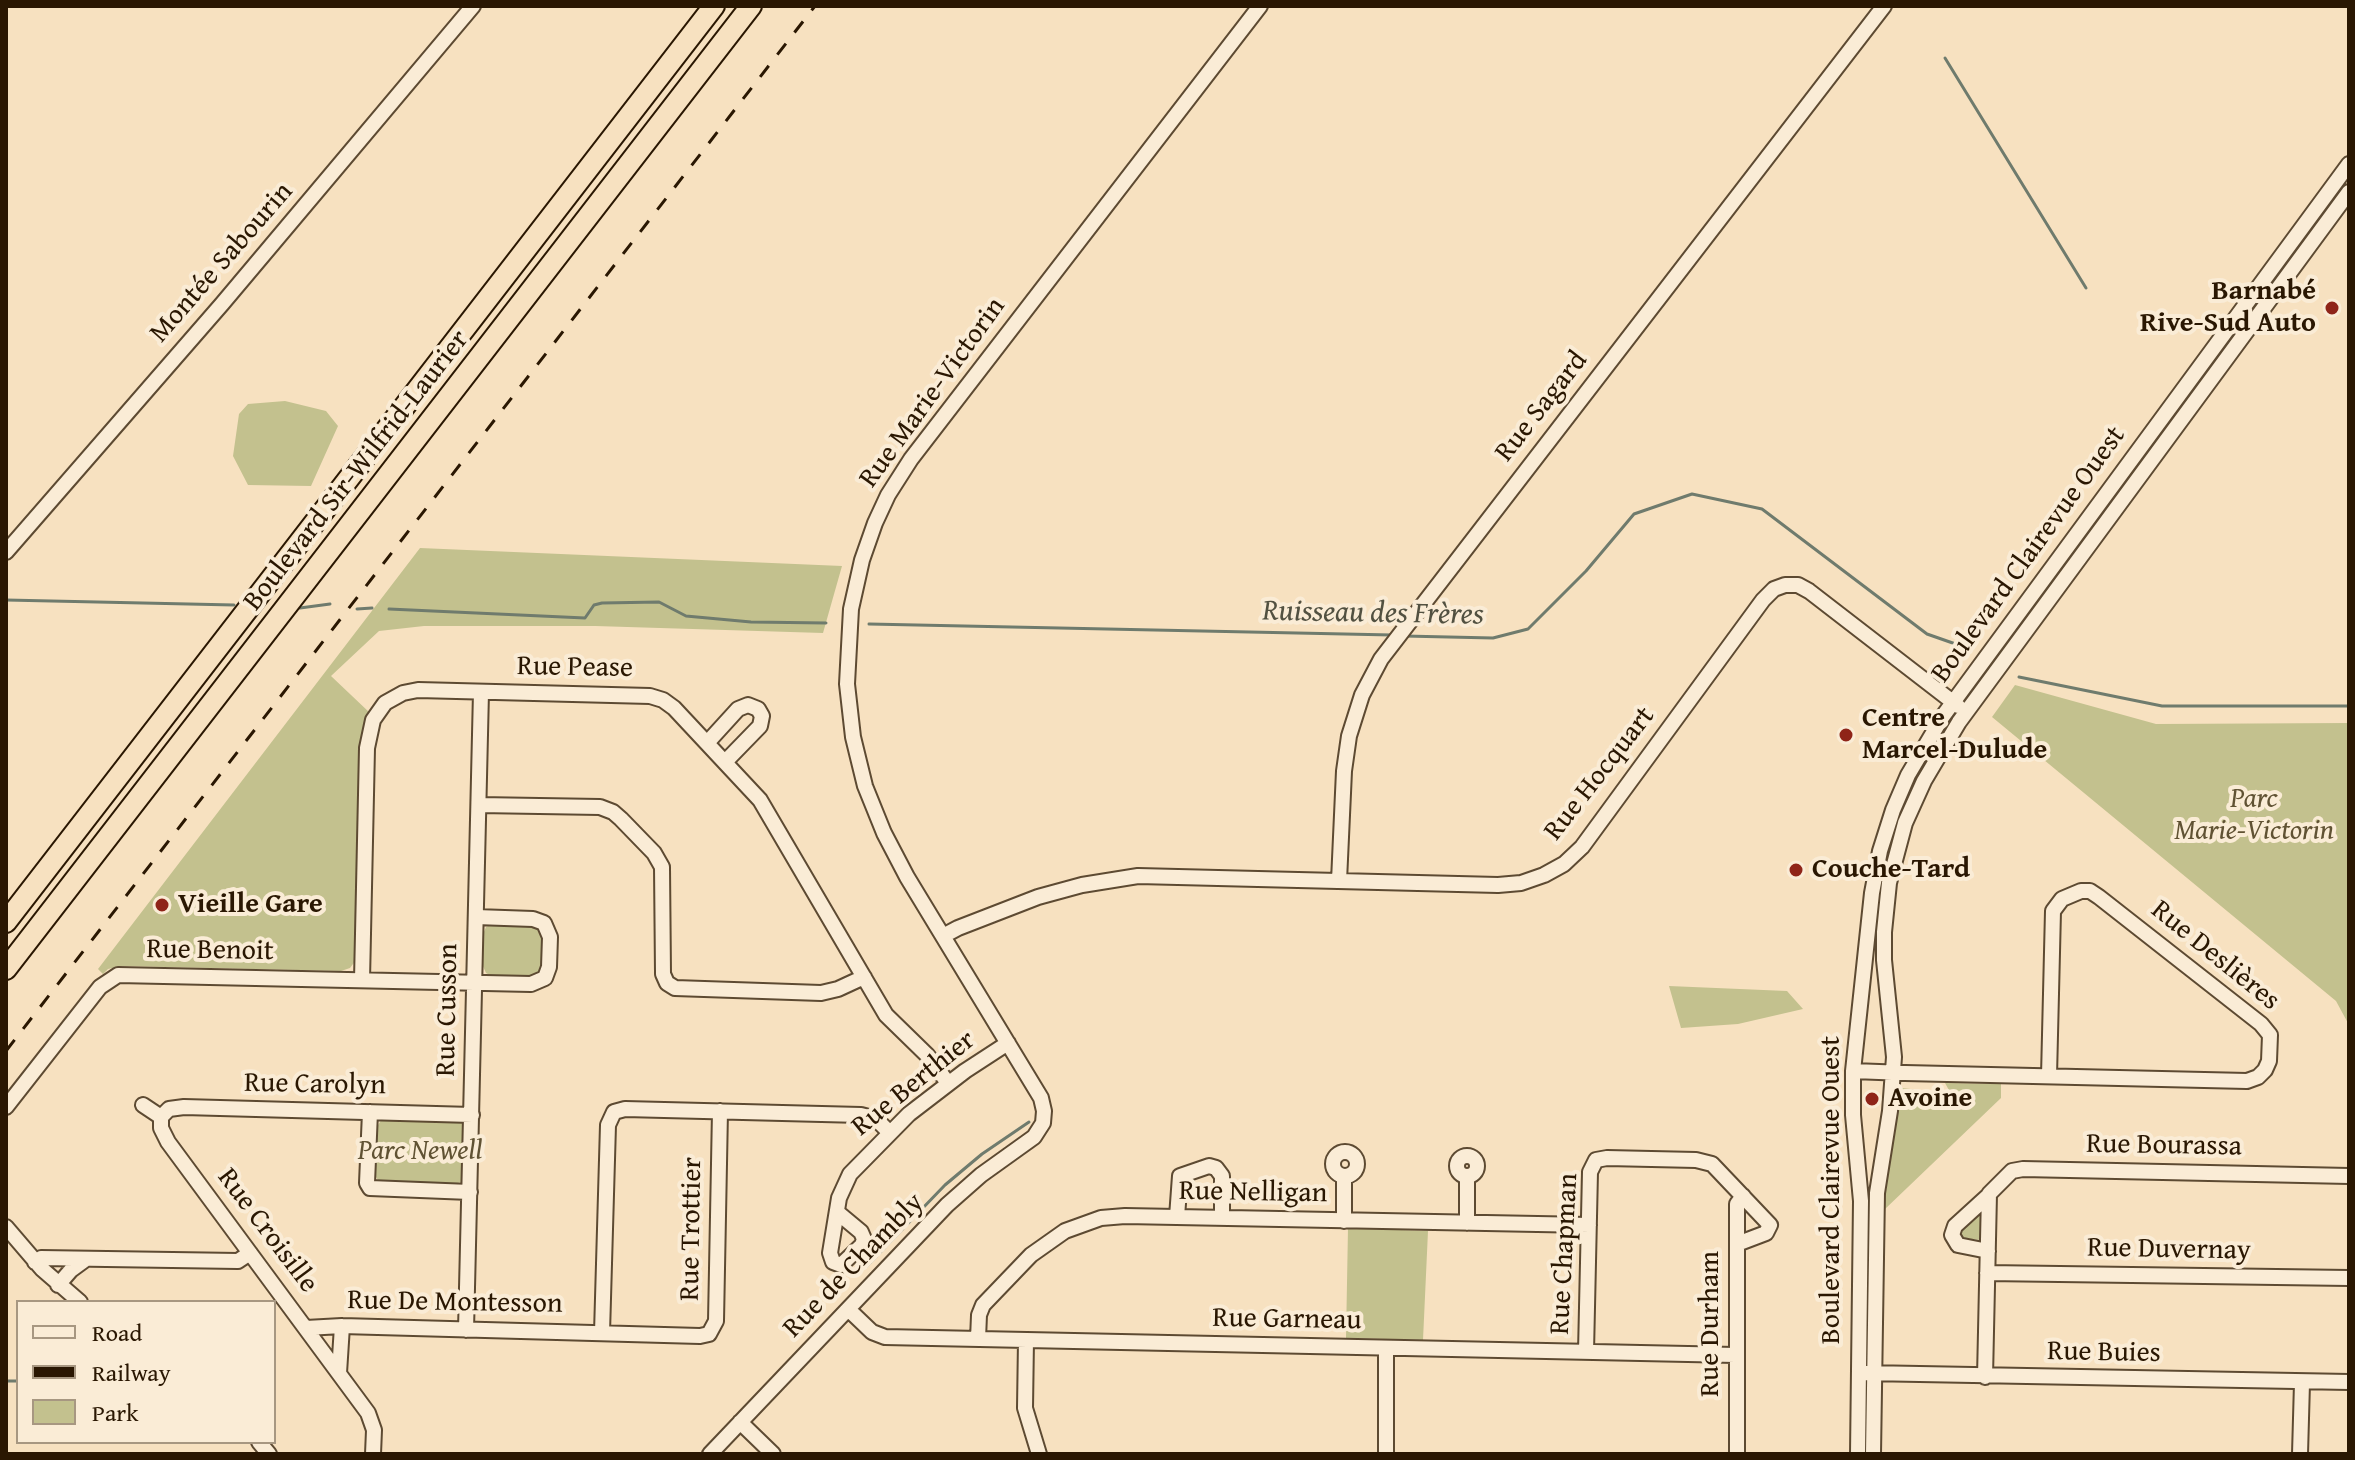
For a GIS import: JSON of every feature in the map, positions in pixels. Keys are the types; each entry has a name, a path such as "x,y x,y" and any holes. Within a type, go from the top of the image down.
{"highway":[{"name":"Boulevard Sir-Wilfrid-Laurier","path":"6,922 714,6"},
{"name":"Boulevard Sir-Wilfrid-Laurier","path":"6,969 751,6"}],"street":[{"name":"Montée Sabourin","path":"6,552 222,304 473,6"},
{"name":"Rue Marie-Victorin","path":"1043,1123 1042,1102 884,833 865,786 853,737 847,684 849,630 858,575 871,533 888,495 921,445 1260,6"},
{"name":"Rue Sagard","path":"1339,881 1344,771 1349,736 1362,695 1381,659 1884,6"},
{"name":"Boulevard Clairevue Ouest","path":"1858,1454 1861,1186 1853,1115 1853,1071 1877,863 1893,810 1929,737 1953,702 2349,164"},
{"path":"2335,183 2349,192"},
{"name":"Boulevard Clairevue Ouest","path":"1873,1454 1877,1193 1893,1073 1884,947 1885,911 1900,838 1917,794 1967,712 2349,192"},
{"path":"2238,315 2251,325"},
{"path":"2057,560 2071,570"},
{"name":"Rue Hocquart","path":"943,936 1038,897 1120,878 1174,876 1513,884 1536,878 1564,864 1587,841 1763,600 1781,586 1798,585 1809,591 1967,712"},
{"name":"Rue Pease","path":"362,980 367,748 373,720 389,700 408,691 654,697 670,705 764,804 892,1023 919,1046 948,1083"},
{"name":"Rue Cusson","path":"466,1330 481,692"},
{"path":"707,743 741,707 751,705 758,709 762,716 760,726 725,762"},
{"path":"479,805 596,807 617,814 657,856 662,867 663,974 667,983 675,988 821,993 864,977"},
{"path":"1877,863 1891,871"},
{"name":"Rue Deslières","path":"1853,1071 1893,1073 2252,1080 2267,1067 2270,1035 2264,1026 2099,897 2084,890 2062,899 2053,911 2049,1076"},
{"name":"Rue Benoit","path":"6,1107 100,987 114,977 537,983 548,973 549,931 542,922 476,917"},
{"name":"Rue Berthier","path":"837,1212 841,1191 850,1174 889,1132 948,1083 1008,1043"},
{"path":"143,1105 161,1117"},
{"name":"Rue Carolyn","path":"161,1117 169,1109 184,1107 472,1115"},
{"path":"602,1333 609,1119 614,1112 622,1109 865,1115 876,1119 889,1132"},
{"name":"Rue Trottier","path":"602,1333 700,1336 709,1334 715,1327 720,1111"},
{"path":"370,1112 367,1183 370,1188 470,1192"},
{"name":"Rue Croisille","path":"161,1117 161,1128 168,1142 370,1417 374,1430 373,1454"},
{"name":"Rue de Chambly","path":"710,1454 947,1205 981,1175 1034,1137 1043,1123"},
{"name":"Rue Chapman","path":"1586,1352 1590,1169 1594,1162 1602,1158 1705,1161 1715,1166 1770,1227 1766,1233 1737,1244"},
{"path":"1177,1217 1179,1178 1187,1172 1209,1166 1216,1168 1222,1176 1222,1218"},
{"name":"Rue Bourassa","path":"1988,1251 1958,1245 1952,1235 1955,1226 2010,1173 2018,1169 2349,1176"},
{"path":"1344,1176 1344,1221"},
{"path":"1467,1177 1467,1223"},
{"path":"1985,1377 1989,1195"},
{"name":"Rue Durham","path":"1737,1454 1737,1204 1743,1196"},
{"name":"Rue Nelligan","path":"978,1339 978,1319 983,1305 1031,1255 1057,1236 1101,1218 1589,1225"},
{"path":"6,1227 35,1262 77,1300"},
{"path":"35,1262 41,1258 238,1261 250,1253"},
{"path":"58,1285 71,1270 87,1259"},
{"name":"Rue Duvernay","path":"1987,1273 2349,1278"},
{"name":"Rue Garneau","path":"848,1309 881,1337 1735,1355"},
{"path":"339,1373 342,1326"},
{"name":"Rue De Montesson","path":"306,1328 342,1326 602,1333"},
{"path":"1026,1340 1025,1408 1039,1454"},
{"path":"1386,1348 1386,1454"},
{"name":"Rue Buies","path":"1859,1373 2349,1382"},
{"path":"2300,1454 2302,1383"},
{"path":"740,1422 773,1454"}],"green space":[{"path":"285,401 326,411 338,426 311,486 248,485 233,456 239,414 248,404"},
{"path":"420,548 842,566 823,633 595,626 424,626 379,631 331,676 370,713 361,747 356,960 350,968 341,971 122,966 108,969 103,974 98,969"},
{"name":"Parc Marie-Victorin","path":"2015,685 2156,724 2349,723 2349,1025 2336,1001 1992,717"},
{"path":"493,924 539,928 543,934 542,969 538,975 492,976 486,973 482,964 483,934 486,927"},
{"path":"1669,986 1787,991 1803,1009 1738,1024 1681,1028"},
{"path":"1945,1083 2001,1084 2001,1098 1884,1210 1901,1088 1920,1090 1944,1100 1950,1092"},
{"name":"Parc Newell","path":"382,1119 460,1121 465,1127 461,1182 378,1180 376,1128"},
{"path":"1979,1213 1982,1216 1980,1240 1962,1238 1960,1231"},
{"path":"1348,1228 1428,1231 1423,1340 1346,1338"}],"waterway":[{"path":"1945,58 2086,288"},
{"name":"Ruisseau des Frères","path":"1404,636 1493,638 1528,629 1586,571 1634,514 1692,494 1762,509 1927,634 1967,648"},
{"name":"Ruisseau des Frères","path":"6,600 234,605"},
{"name":"Ruisseau des Frères","path":"389,609 585,618 594,605 602,603 659,602 686,616 751,622 826,623"},
{"name":"Ruisseau des Frères","path":"300,608 330,604"},
{"name":"Ruisseau des Frères","path":"357,609 372,608"},
{"name":"Ruisseau des Frères","path":"869,624 1392,635"},
{"name":"Ruisseau des Frères","path":"2019,677 2162,706 2349,706"},
{"path":"867,1266 945,1185 982,1154 1029,1122"},
{"path":"6,1381 16,1381"}],"railway":[{"path":"6,1051 815,6"}],"place":[{"name":"Barnabé Rive-Sud Auto","path":"2332,308"},
{"name":"Centre Marcel-Dulude","path":"1846,735"},
{"name":"Couche-Tard","path":"1796,870"},
{"name":"Vieille Gare","path":"162,905"},
{"name":"Avoine","path":"1872,1099"}]}
